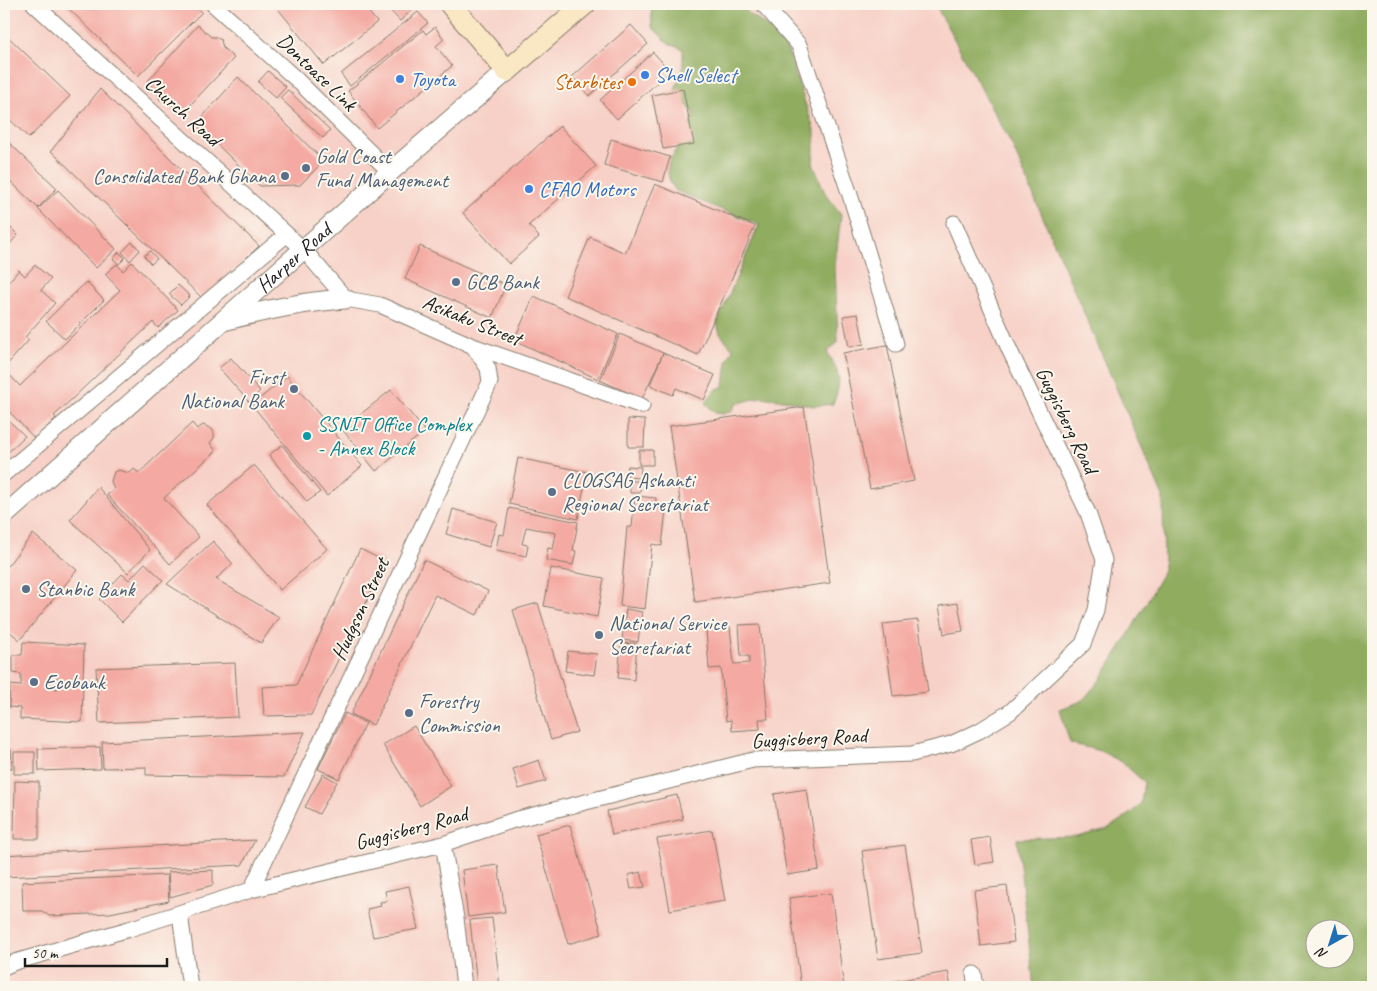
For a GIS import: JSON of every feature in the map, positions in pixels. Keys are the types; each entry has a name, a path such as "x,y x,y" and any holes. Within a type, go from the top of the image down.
{"main road":[{"path":"450,4 507,71"},
{"name":"Harper Road","path":"507,71 585,4"}],"street":[{"name":"Church Road","path":"34,4 304,250"},
{"name":"Dontoase Link","path":"214,4 296,79 390,172"},
{"path":"763,4 799,45 850,195 896,344"},
{"name":"Harper Road","path":"4,516 390,172 507,71"},
{"name":"Guggisberg Road","path":"6,964 180,914 251,890 443,844 514,820 753,760 912,754 951,744 979,731 1010,712 1083,644 1096,610 1104,560 1088,513 1010,351 954,222"},
{"path":"4,474 286,235"},
{"path":"304,250 346,300"},
{"path":"223,321 268,310 320,301 346,300"},
{"name":"Asikaku Street","path":"346,300 380,304 473,346 642,406"},
{"name":"Hudgson Street","path":"251,890 490,382 488,368 473,346"},
{"path":"443,844 456,918 464,987"},
{"path":"180,914 190,987"}],"shaded area":[{"path":"4,4 935,4 1011,143 1163,497 1164,570 1126,639 1101,679 1082,701 1070,743 1100,751 1122,762 1145,782 1141,803 1131,813 1107,829 1077,837 1017,839 1034,987 4,987"}],"green space":[{"path":"651,4 737,4 771,30 788,51 815,133 813,163 825,193 841,214 835,266 838,342 827,352 837,371 839,383 833,404 814,406 761,397 736,404 732,411 723,414 715,413 705,403 715,390 724,386 727,362 733,349 720,334 717,323 759,225 676,191 671,182 668,174 670,160 688,132 693,113 675,89 683,71 683,49 668,43 652,27"},
{"path":"935,4 1373,4 1373,987 1034,987 1017,839 1077,837 1107,829 1131,813 1141,803 1144,782 1122,762 1100,751 1070,743 1060,709 1082,701 1101,679 1164,571 1163,497 1011,143"}],"building":[{"path":"64,4 193,4 202,12 138,76"},
{"path":"274,4 362,4 377,22 324,65"},
{"path":"384,4 418,4 400,21"},
{"path":"418,12 428,23 350,86 341,74"},
{"path":"198,25 211,37 221,40 223,48 234,58 182,114 169,102 160,100 157,91 147,82"},
{"path":"631,25 648,44 589,96 572,77"},
{"name":"Toyota","path":"435,27 444,39 436,46 452,66 377,128 348,91 423,30 426,34"},
{"path":"4,33 70,96 29,138 4,114"},
{"path":"653,52 670,71 617,119 600,100"},
{"path":"268,71 286,87 276,98 258,82"},
{"path":"238,77 324,161 300,185 260,186 196,124"},
{"path":"100,89 259,246 203,299 51,151"},
{"path":"683,89 694,144 663,149 652,95"},
{"path":"288,90 330,130 323,138 280,98"},
{"name":"CFAO Motors","path":"560,126 596,166 529,225 539,237 509,264 463,213"},
{"path":"4,138 57,188 38,208 4,175"},
{"path":"611,139 670,157 663,182 604,165"},
{"path":"655,184 755,226 698,355 565,296 590,237 625,253"},
{"path":"58,190 116,249 96,268 38,209"},
{"path":"4,221 18,235 4,250"},
{"path":"132,242 140,250 130,261 122,252"},
{"name":"GCB Bank","path":"420,246 506,285 492,318 405,279"},
{"path":"150,251 157,259 151,264 144,256"},
{"path":"119,252 125,258 119,264 113,259"},
{"path":"132,262 178,310 158,328 153,322 54,416 56,418 35,439 4,406 4,371 20,386 120,290 105,274 117,264 123,271"},
{"path":"35,265 51,279 41,290 55,303 25,337 29,340 4,368 4,287 19,270 25,276"},
{"path":"86,282 104,300 65,339 46,321"},
{"path":"178,285 190,296 181,305 169,294"},
{"path":"534,296 618,334 598,379 514,340"},
{"path":"858,314 864,344 849,347 843,316"},
{"path":"620,334 663,353 642,399 600,380"},
{"path":"887,345 914,481 870,489 843,353"},
{"path":"663,353 715,375 704,400 676,388 673,395 650,385"},
{"path":"231,358 260,391 249,402 219,368"},
{"name":"SSNIT Office Complex - Annex Block","path":"287,376 362,466 327,496 252,405"},
{"path":"391,390 425,431 376,471 342,429"},
{"path":"804,407 830,583 695,602 669,426"},
{"path":"4,416 25,436 4,456"},
{"path":"628,419 645,420 644,447 628,447"},
{"path":"192,423 197,429 203,425 212,429 214,438 210,443 216,451 164,498 199,537 170,564 107,495 114,490 111,481 114,472 118,470 130,473 134,469 139,473"},
{"path":"282,445 320,492 307,502 269,455"},
{"path":"639,450 653,450 653,465 639,465"},
{"path":"518,458 587,472 578,519 509,504"},
{"path":"254,465 327,549 280,590 207,505"},
{"path":"628,466 641,467 640,478 627,477"},
{"path":"630,481 640,481 640,493 630,493"},
{"path":"98,487 150,550 128,573 70,520"},
{"path":"635,496 656,498 655,508 666,509 662,546 652,544 645,609 620,606 627,527 632,527"},
{"path":"509,508 578,522 573,550 576,551 573,565 546,560 548,548 553,549 556,533 526,527 522,544 528,545 526,556 496,550 499,534 504,535"},
{"path":"453,509 497,522 489,547 446,534"},
{"path":"33,534 77,570 20,640 9,631 4,638 4,570"},
{"path":"213,541 233,564 216,579 279,617 261,643 167,584"},
{"path":"360,549 386,562 311,715 264,716 262,687 296,685"},
{"path":"424,560 488,591 477,615 435,595 373,725 351,714"},
{"path":"145,563 163,580 122,622 99,599 122,574 129,580"},
{"path":"551,568 604,578 597,617 544,606"},
{"path":"538,603 577,732 551,740 513,610"},
{"path":"958,603 963,631 944,634 939,606"},
{"path":"626,609 642,612 638,642 622,640"},
{"path":"918,620 928,692 893,696 883,624"},
{"path":"760,624 768,719 759,719 760,729 732,731 731,720 726,721 721,668 709,669 706,629 730,627 734,664 749,663 749,656 741,656 739,625"},
{"name":"Ecobank","path":"23,642 84,645 82,722 20,719 20,708 9,707 10,685 21,686 21,674 13,673 13,655 22,655","holes":["48,677 59,678 58,689 47,687"]},
{"path":"621,643 637,644 634,680 618,678"},
{"path":"568,651 597,654 594,675 565,671"},
{"path":"235,663 238,717 99,723 96,668"},
{"path":"345,713 366,723 339,779 318,769"},
{"path":"414,726 451,786 420,806 383,745"},
{"path":"305,732 284,777 146,775 146,767 103,768 102,742"},
{"path":"100,747 101,769 39,771 38,749"},
{"path":"11,750 12,768 4,768 4,751"},
{"path":"14,752 35,752 35,774 14,774"},
{"path":"539,760 546,781 519,789 513,769"},
{"path":"323,774 337,782 319,814 305,807"},
{"path":"15,781 39,782 39,839 14,839"},
{"path":"807,789 819,870 787,875 774,794"},
{"path":"677,795 683,819 612,835 607,811"},
{"path":"570,825 602,934 568,944 536,834"},
{"path":"712,830 725,901 670,910 657,839"},
{"path":"990,837 994,862 975,865 971,840"},
{"path":"255,840 242,865 4,877 4,855"},
{"path":"905,845 922,953 878,959 862,851"},
{"path":"498,865 505,912 468,917 462,870"},
{"path":"213,870 213,885 170,897 168,872"},
{"path":"641,872 645,887 631,889 628,875"},
{"path":"167,875 169,901 110,913 49,916 42,911 23,911 22,882"},
{"path":"409,886 418,929 373,937 367,909 381,906 380,902 387,901 385,891"},
{"path":"1007,886 1014,942 981,946 974,890"},
{"path":"831,893 844,987 801,987 789,898"},
{"path":"492,918 500,987 477,987 470,920"},
{"path":"948,972 951,987 877,987 877,984"}],"place":[{"name":"Shell Select","path":"645,75"},
{"name":"Toyota","path":"400,79"},
{"name":"Starbites","path":"632,82"},
{"name":"Gold Coast Fund Management","path":"306,168"},
{"name":"Consolidated Bank Ghana","path":"285,176"},
{"name":"CFAO Motors","path":"529,189"},
{"name":"GCB Bank","path":"456,282"},
{"name":"First National Bank","path":"294,389"},
{"name":"SSNIT Office Complex - Annex Block","path":"307,436"},
{"name":"CLOGSAG Ashanti Regional Secretariat","path":"552,492"},
{"name":"Stanbic Bank","path":"26,589"},
{"name":"National Service Secretariat","path":"599,635"},
{"name":"Ecobank","path":"34,682"},
{"name":"Forestry Commission","path":"409,713"}]}
